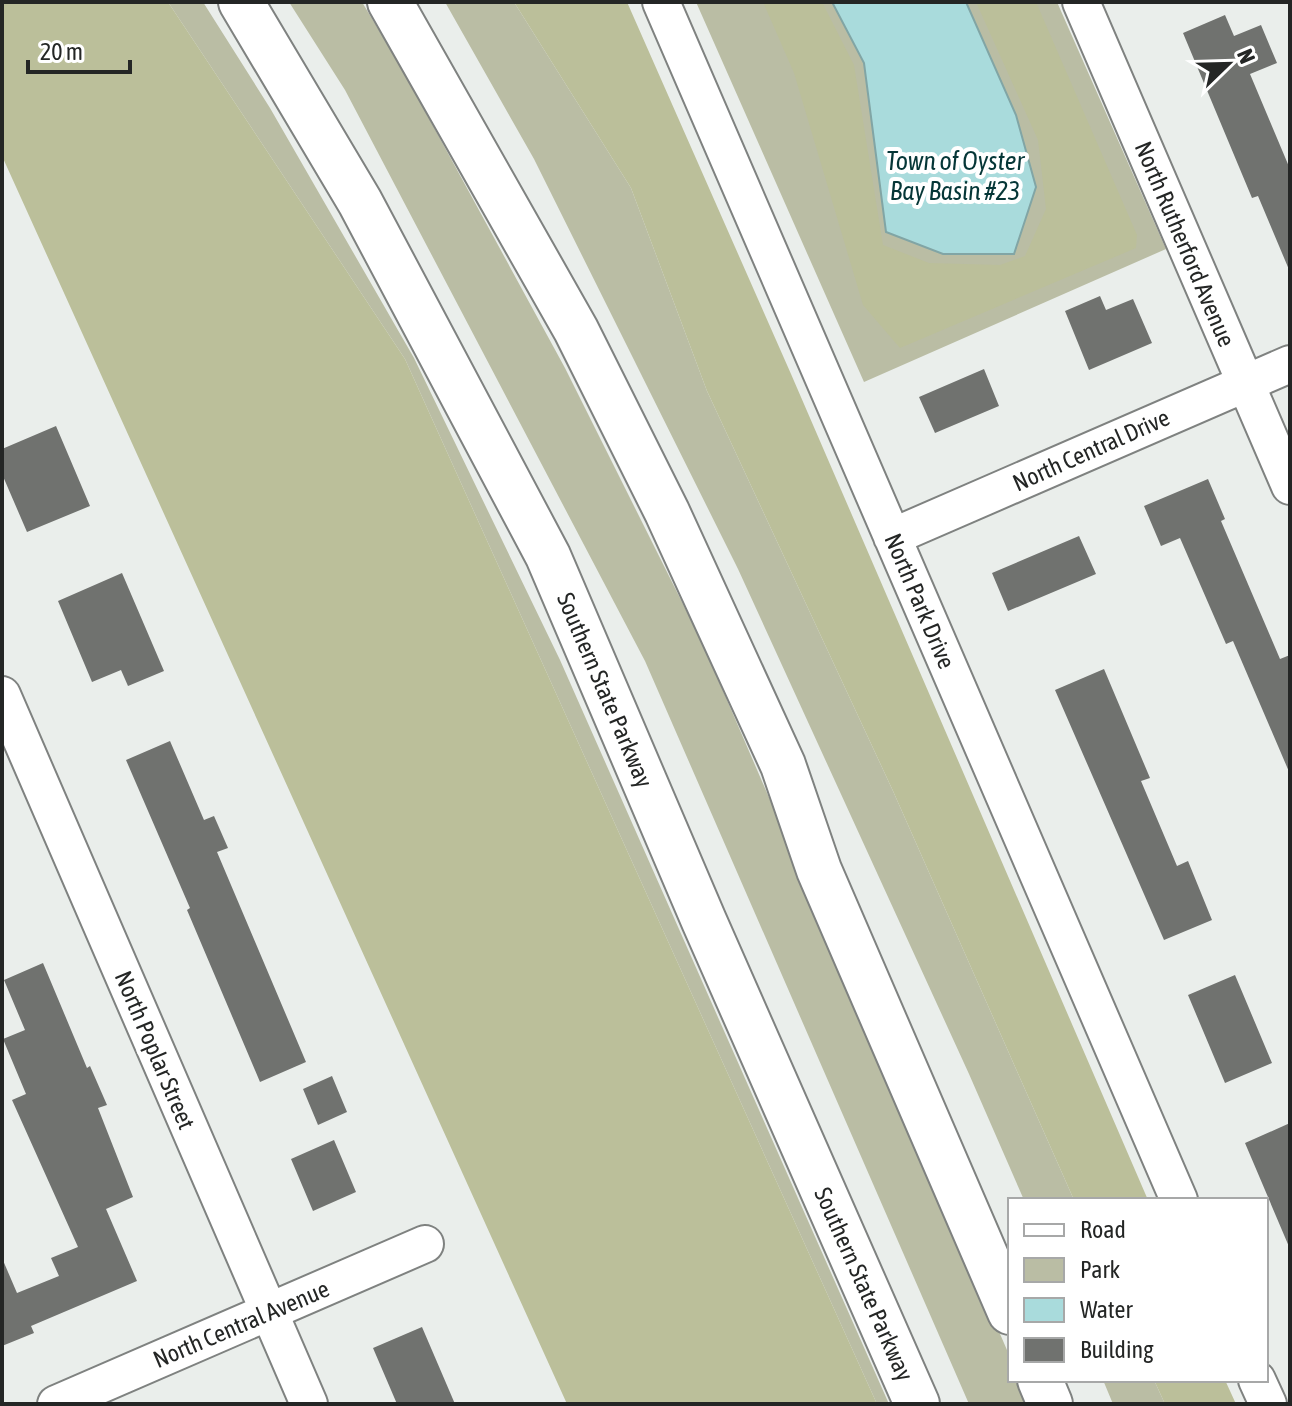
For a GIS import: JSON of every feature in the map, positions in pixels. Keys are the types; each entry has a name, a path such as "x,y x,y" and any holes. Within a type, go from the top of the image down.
{"highway":[{"name":"Southern State Parkway","path":"241,2 360,202 548,556 704,921 917,1404"},
{"path":"390,2 576,330 667,512 783,765 819,870 1008,1307"},
{"path":"1041,1382 1050,1404"}],"street":[{"name":"North Park Drive","path":"661,2 1178,1198"},
{"name":"North Rutherford Avenue","path":"1081,2 1290,486"},
{"name":"North Central Drive","path":"892,537 1290,364"},
{"name":"North Poplar Street","path":"2,695 309,1404"},
{"name":"North Central Avenue","path":"56,1404 425,1244"},
{"path":"1258,1382 1268,1404"}],"green space":[{"path":"2,2 168,2 405,359 877,1404 567,1404 2,156"},
{"path":"168,2 203,2 270,108 414,358 560,660 889,1404 877,1404 405,359"},
{"path":"289,2 362,2 401,67 565,368 702,642 1008,1352 1008,1382 1021,1382 1030,1404 969,1404 645,661 345,90"},
{"path":"445,2 514,2 631,188 707,391 893,791 1073,1198 1023,1198 738,569 534,159"},
{"path":"514,2 627,2 1147,1198 1073,1198 893,791 707,391 631,188"},
{"path":"696,2 1057,2 1166,249 864,382"},
{"path":"763,2 822,2 854,65 883,245 929,263 1000,265 1025,256 1046,209 1038,140 976,2 1036,2 1137,235 1136,248 900,348 863,305 794,73"},
{"path":"1104,1382 1155,1382 1165,1404 1113,1404"},
{"path":"1155,1382 1226,1382 1236,1404 1165,1404"}],"water":[{"name":"Town of Oyster Bay Basin #23","path":"832,2 966,2 1016,115 1036,187 1014,254 943,254 886,232 864,63"}],"building":[{"path":"1225,15 1234,36 1261,25 1277,63 1250,74 1290,169 1290,272 1258,196 1252,198 1183,33"},
{"path":"1100,296 1106,310 1133,299 1152,343 1089,370 1065,311"},
{"path":"984,369 999,406 935,433 919,397"},
{"path":"56,426 90,506 27,532 2,474 2,449"},
{"path":"1208,479 1225,519 1221,521 1280,659 1290,655 1290,774 1233,641 1226,644 1180,538 1161,546 1144,506"},
{"path":"1079,536 1096,574 1008,611 992,573"},
{"path":"122,573 164,671 128,686 121,670 92,682 58,601"},
{"path":"1104,669 1150,778 1141,781 1177,866 1188,861 1212,920 1164,940 1055,690"},
{"path":"170,741 204,820 214,816 228,848 217,852 306,1062 260,1082 126,760"},
{"path":"43,963 87,1068 90,1066 107,1105 98,1108 133,1197 106,1209 137,1281 31,1326 34,1333 2,1346 2,1258 17,1293 59,1276 51,1258 78,1247 12,1100 26,1094 3,1039 25,1030 4,980"},
{"path":"1235,975 1272,1063 1225,1083 1188,995"},
{"path":"332,1076 347,1112 318,1125 303,1089"},
{"path":"1290,1123 1290,1249 1245,1143"},
{"path":"334,1140 356,1192 313,1211 291,1159"},
{"path":"422,1327 455,1404 397,1404 373,1348"}]}
